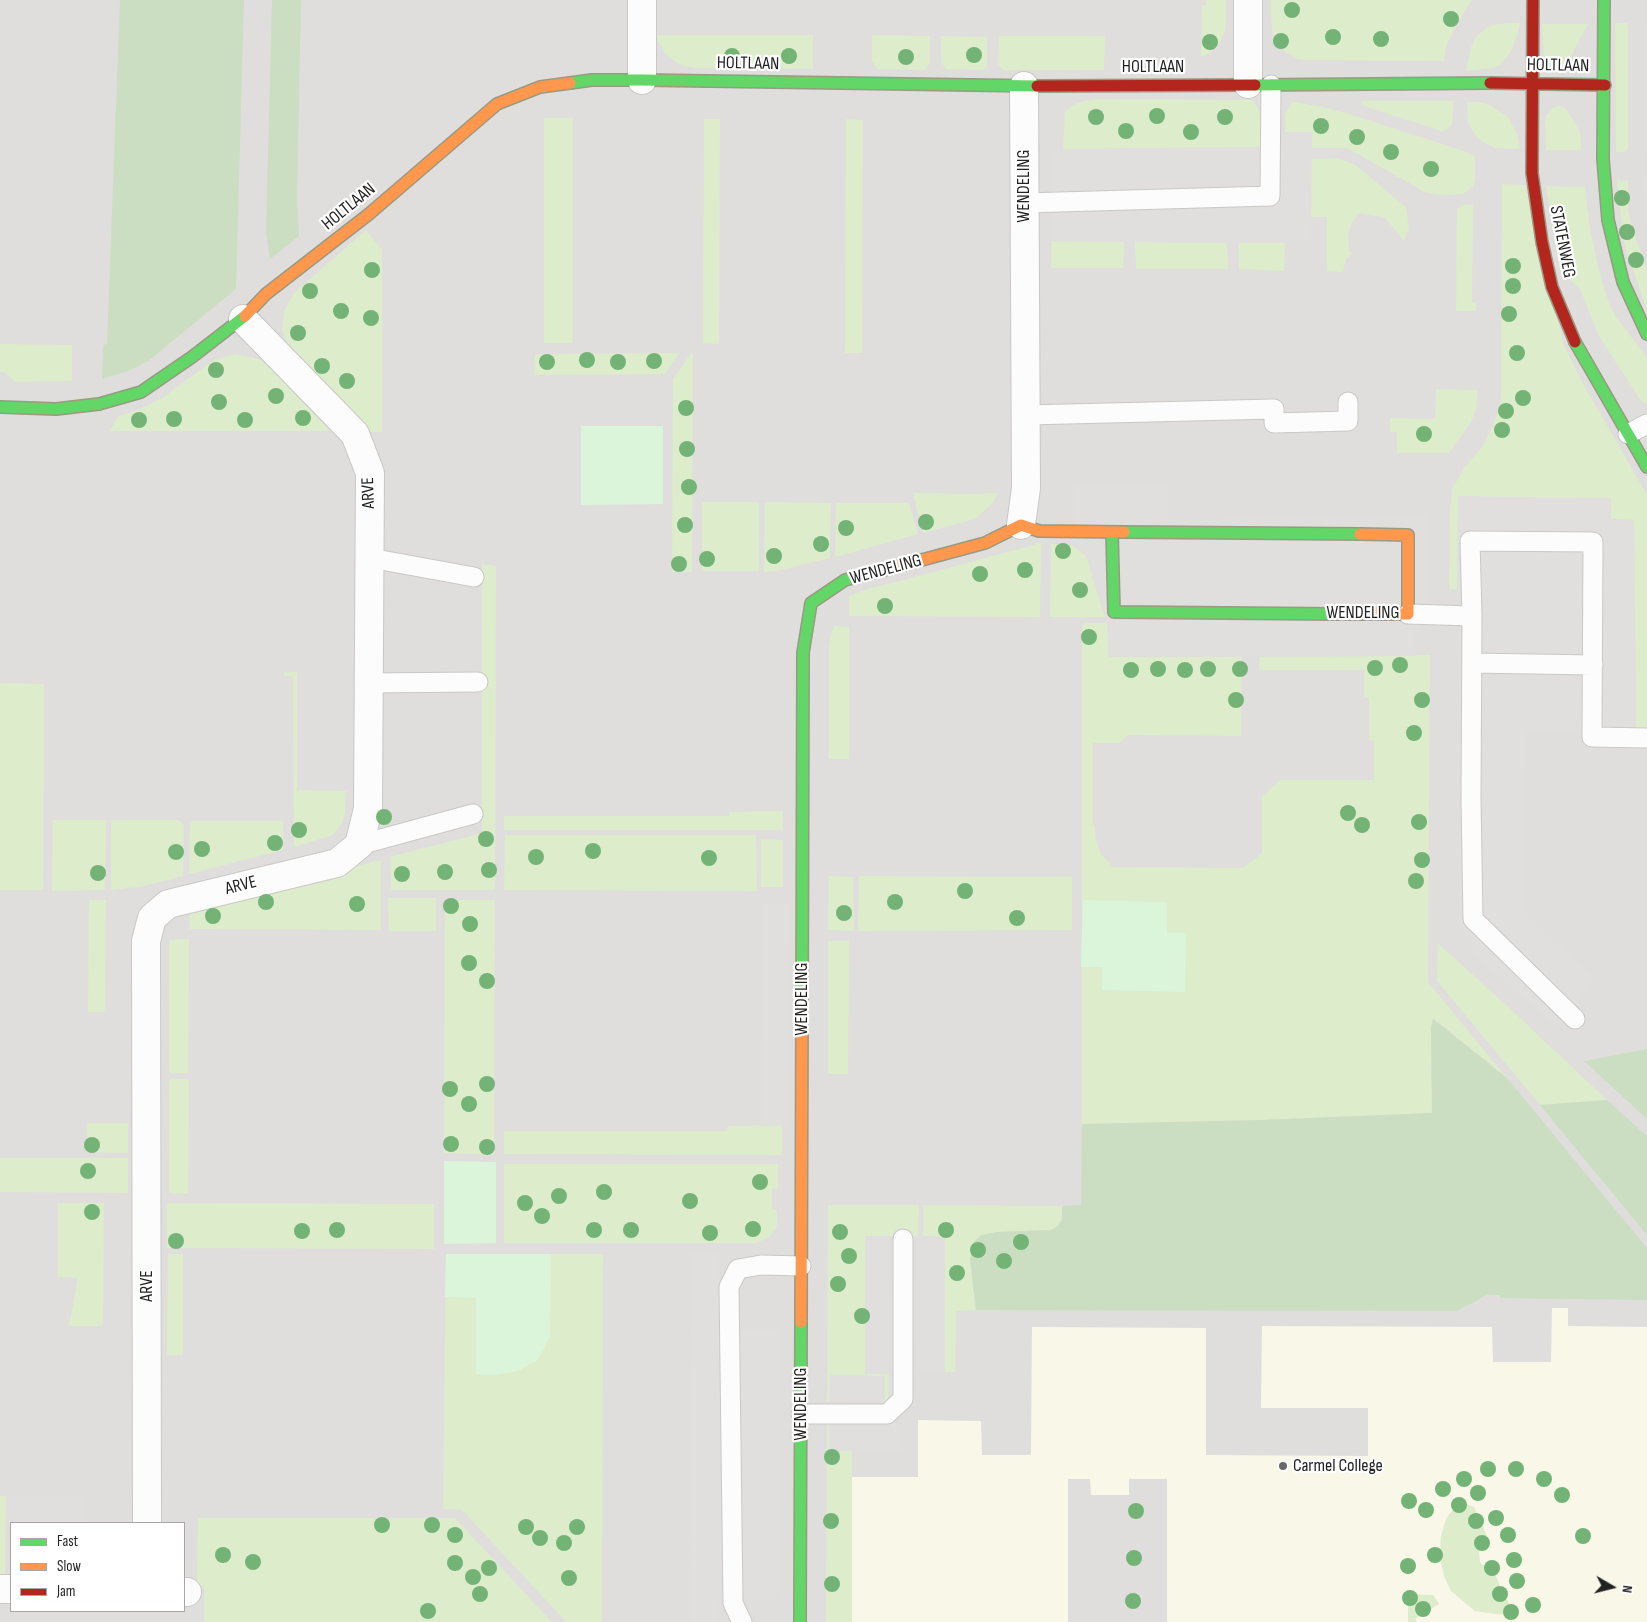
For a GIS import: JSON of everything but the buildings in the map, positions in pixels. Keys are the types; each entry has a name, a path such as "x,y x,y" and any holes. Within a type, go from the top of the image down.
{"street":[{"path":"642,0 642,80"},
{"path":"1248,0 1260,84"},
{"name":"STATENWEG","path":"1533,0 1532,173 1542,242 1552,287 1573,338 1647,467"},
{"path":"1604,0 1603,159 1608,220 1623,282 1647,334"},
{"name":"HOLTLAAN","path":"0,407 56,409 99,404 141,392 243,319 266,294 369,214 497,104 540,87 592,80 1024,86 1532,83 1604,85"},
{"name":"WENDELING","path":"1021,525 1026,488 1024,86"},
{"name":"ARVE","path":"147,1522 146,941 152,918 168,904 337,863 359,845 368,809 370,472 355,434 243,319"},
{"name":"WENDELING","path":"800,1622 802,653 811,603 845,580 985,543 1021,525 1039,531 1112,533 1408,535 1408,614 1114,612 1112,533"}],"lane":[{"path":"1024,203 1270,196 1260,84"},
{"path":"1026,415 1274,409 1274,423 1348,421 1348,402"},
{"path":"1628,434 1647,424"},
{"path":"1575,1018 1474,919 1471,798 1472,616 1470,541 1593,542 1592,738 1647,738"},
{"path":"370,558 474,577"},
{"path":"1408,614 1472,616"},
{"path":"1472,663 1593,664"},
{"path":"369,683 478,682"},
{"path":"359,845 473,814"},
{"path":"801,1414 887,1414 903,1399 903,1239"},
{"path":"742,1622 733,1603 729,1287 738,1269 761,1265 801,1266"}],"shaded area":[{"path":"0,0 1647,0 1647,1622 0,1622"},
{"path":"1647,23 1647,152 1644,152 1643,24"},
{"path":"1312,132 1311,238 1285,243 1051,241 1053,150 1260,147 1260,134"},
{"path":"1642,176 1647,176 1647,228 1643,206"},
{"path":"1168,483 1168,519 1428,516 1428,626 1414,627 1415,656 1242,657 1108,655 1108,628 1089,563 1086,556 1073,546 1073,484"},
{"path":"1458,496 1611,498 1611,519 1634,520 1636,731 1526,731 1524,912 1595,979 1558,1028 1469,951 1474,942 1459,927"},
{"path":"790,902 788,1125 761,1126 762,904"},
{"path":"865,1236 888,1236 889,1374 865,1374"},
{"path":"917,1236 945,1237 945,1372 919,1372"},
{"path":"691,1253 719,1253 718,1330 779,1330 777,1600 719,1599 719,1622 689,1622"},
{"name":"Carmel College","path":"1552,1308 1568,1308 1568,1326 1647,1327 1647,1622 1167,1622 1167,1479 1129,1479 1129,1495 1091,1495 1090,1479 1068,1479 1068,1622 852,1622 852,1477 918,1477 918,1420 981,1421 982,1455 1031,1455 1032,1327 1206,1328 1206,1455 1368,1456 1368,1408 1261,1408 1262,1326 1492,1327 1493,1362 1551,1362"},
{"path":"830,1375 885,1376 885,1401 829,1402"},
{"path":"829,1424 901,1424 901,1451 829,1451"},
{"path":"6,1496 83,1496 83,1522 10,1522 10,1524 6,1524"}],"green space":[{"path":"120,0 244,0 236,289 147,362 128,371 102,379 103,345 107,344"},
{"path":"272,0 301,0 297,202 299,236 270,259 266,232"},
{"path":"1206,0 1226,0 1226,21 1225,31 1220,42 1208,54 1201,57 1202,5 1206,5"},
{"path":"1271,0 1472,0 1454,29 1446,47 1444,61 1298,59 1284,51 1277,43 1272,32"},
{"path":"1520,23 1518,34 1510,53 1501,64 1493,68 1466,71 1471,47 1477,35 1492,25"},
{"path":"1615,23 1626,23 1628,26 1628,149 1625,152 1616,152"},
{"path":"1542,24 1588,24 1570,58 1559,68 1544,58"},
{"path":"654,35 813,35 813,69 696,68 684,66 665,53"},
{"path":"872,35 930,36 930,63 926,70 877,69 872,61"},
{"path":"941,36 987,37 987,65 984,70 946,69 941,62"},
{"path":"999,36 1105,36 1104,70 1003,70 998,65"},
{"path":"1097,99 1253,100 1260,112 1260,147 1063,149 1065,111 1073,105"},
{"path":"1362,101 1454,101 1452,124 1447,130 1441,131 1361,105"},
{"path":"1292,102 1319,106 1349,114 1467,152 1475,157 1475,180 1473,187 1463,194 1441,195 1425,192 1347,148 1312,148 1312,132 1285,132 1285,114"},
{"path":"1467,102 1480,102 1490,105 1508,117 1517,134 1520,149 1495,148 1481,141 1475,135 1468,122"},
{"path":"1558,106 1567,110 1579,130 1581,150 1546,150 1545,117 1552,108"},
{"path":"544,118 573,118 573,343 544,343"},
{"path":"704,119 720,119 719,344 703,343"},
{"path":"846,119 863,120 862,353 845,353"},
{"path":"1337,158 1354,164 1406,207 1409,228 1404,241 1384,217 1359,213 1352,222 1348,234 1349,250 1352,254 1346,259 1343,272 1327,271 1327,217 1310,217 1311,159"},
{"path":"1617,180 1628,181 1628,208 1631,226 1647,269 1647,311 1624,243"},
{"path":"1502,184 1525,185 1564,345 1581,380 1647,495 1647,732 1636,731 1634,520 1611,519 1458,496 1457,590 1449,589 1452,489 1464,468 1482,447 1493,426 1501,401"},
{"path":"1546,186 1585,187 1590,229 1600,275 1609,303 1615,315 1647,358 1647,404 1641,401 1599,336 1580,289 1560,271"},
{"path":"1462,205 1473,205 1472,302 1476,303 1476,311 1456,311 1457,209"},
{"path":"366,230 382,250 382,432 365,432 288,347 282,329 284,311 294,293"},
{"path":"1051,241 1124,242 1123,268 1051,268"},
{"path":"1135,242 1227,243 1228,269 1136,269"},
{"path":"1239,243 1285,243 1284,271 1239,269"},
{"path":"0,344 72,345 72,381 14,382 5,372 0,372"},
{"path":"679,353 665,374 534,375 535,354"},
{"path":"691,353 693,353 692,572 672,572 673,379"},
{"path":"236,354 258,359 272,369 330,431 110,431 118,416 138,410 162,398 214,360"},
{"path":"1436,389 1478,390 1476,410 1471,422 1449,453 1397,453 1397,432 1390,432 1390,418 1435,419"},
{"path":"581,426 663,426 663,504 581,505"},
{"path":"913,493 998,493 992,504 975,519 923,533"},
{"path":"702,502 759,502 759,571 702,571"},
{"path":"765,502 831,503 830,558 776,571 764,572"},
{"path":"836,503 909,503 918,534 835,557"},
{"path":"1041,543 1040,617 849,616 849,596 869,588"},
{"path":"1051,544 1073,546 1086,556 1105,617 1050,617"},
{"path":"482,564 496,566 495,890 391,890 390,857 482,833"},
{"path":"1082,623 1107,623 1109,657 1242,657 1241,736 1128,735 1120,743 1093,743 1093,825 1095,825 1095,837 1101,854 1113,867 1243,868 1262,853 1262,797 1280,780 1374,780 1374,741 1369,740 1369,698 1364,697 1364,670 1259,670 1259,656 1430,655 1428,982 1507,1078 1434,1019 1431,1027 1432,1113 1262,1120 1082,1124"},
{"path":"834,626 849,627 849,759 829,759 829,646"},
{"path":"284,672 297,672 297,790 346,791 343,821 333,835 294,847 293,676 284,676"},
{"path":"0,683 44,684 43,890 0,890"},
{"path":"783,811 783,830 504,830 504,816 729,816 729,812"},
{"path":"53,820 106,820 105,890 52,891"},
{"path":"111,820 179,820 184,825 183,876 139,887 111,890"},
{"path":"190,821 283,821 283,850 189,874"},
{"path":"505,835 756,835 757,891 504,890"},
{"path":"761,839 783,840 783,887 761,887"},
{"path":"381,860 381,930 190,929 189,910"},
{"path":"829,876 853,877 854,931 828,930"},
{"path":"859,876 1072,877 1072,930 858,931"},
{"path":"388,898 436,898 436,931 389,931"},
{"path":"89,900 106,900 105,1010 103,1012 88,1012"},
{"path":"445,900 495,900 494,1155 444,1153"},
{"path":"1083,900 1167,902 1167,933 1186,933 1185,992 1102,990 1102,967 1081,967"},
{"path":"189,939 188,1073 169,1073 169,940"},
{"path":"828,941 849,941 848,1074 828,1074"},
{"path":"1438,943 1607,1100 1540,1105 1437,981"},
{"path":"1433,1019 1507,1078 1647,1248 1647,1300 1500,1298 1500,1295 1487,1295 1457,1311 976,1310 970,1260 973,1243 981,1235 997,1232 1051,1230 1058,1226 1062,1219 1062,1206 1081,1205 1082,1124 1262,1120 1432,1113 1431,1027"},
{"path":"1647,1049 1647,1119 1584,1061"},
{"path":"169,1079 189,1079 188,1194 169,1193"},
{"path":"1607,1100 1647,1136 1647,1235 1540,1105"},
{"path":"87,1123 128,1123 128,1153 88,1152"},
{"path":"782,1125 782,1155 504,1154 504,1131 727,1131 728,1126"},
{"path":"0,1158 128,1158 128,1193 0,1192"},
{"path":"444,1161 496,1162 496,1243 444,1244"},
{"path":"504,1164 778,1164 778,1188 772,1189 772,1209 777,1210 777,1226 770,1236 757,1243 504,1243"},
{"path":"58,1203 104,1203 103,1324 101,1326 69,1326 78,1278 58,1277"},
{"path":"167,1203 434,1204 434,1249 167,1248"},
{"path":"828,1205 919,1205 918,1236 866,1236 865,1374 889,1374 888,1402 885,1401 885,1376 830,1376 829,1402 827,1402"},
{"path":"923,1205 1062,1206 1062,1219 1058,1226 1051,1230 997,1232 970,1260 976,1310 956,1311 955,1372 945,1372 945,1237 923,1236"},
{"path":"168,1254 183,1254 183,1355 167,1355"},
{"path":"446,1254 603,1254 602,1622 566,1622 462,1510 443,1509"},
{"path":"446,1254 551,1254 550,1337 537,1361 517,1371 494,1375 476,1374 476,1298 445,1297"},
{"path":"827,1424 829,1424 829,1451 852,1451 852,1622 826,1622"},
{"path":"0,1496 6,1496 5,1579 0,1579"},
{"path":"1461,1502 1474,1507 1487,1536 1480,1543 1480,1562 1486,1569 1495,1574 1515,1615 1475,1611 1451,1591 1444,1576 1440,1557 1441,1536 1446,1519"},
{"path":"198,1518 455,1518 552,1622 204,1622 204,1586 197,1586"},
{"path":"1408,1594 1433,1595 1439,1604 1415,1619 1417,1622 1408,1622"}],"traffic: fast":[{"path":"1604,0 1603,159 1608,220 1623,282 1647,334"},
{"path":"570,83 592,80 642,80 1037,86"},
{"path":"1255,85 1490,83"},
{"path":"0,407 56,409 99,404 141,392 192,357 245,316"},
{"path":"1575,342 1647,467"},
{"path":"1124,532 1360,534"},
{"path":"1112,533 1114,612 1335,614"},
{"path":"802,1013 803,653 811,603 845,580 888,569"},
{"path":"800,1622 801,1322"}],"traffic: slow":[{"path":"245,316 266,294 369,214 497,104 540,87 570,83"},
{"path":"888,569 985,543 1021,525 1039,531 1124,532"},
{"path":"1335,614 1408,614 1408,535 1360,534"},
{"path":"801,1322 802,1013"}],"traffic: jam":[{"path":"1533,0 1532,173 1542,242 1552,287 1575,342"},
{"path":"1490,83 1605,85"},
{"path":"1037,86 1255,85"}],"place":[{"name":"Carmel College","path":"1283,1466"}]}
